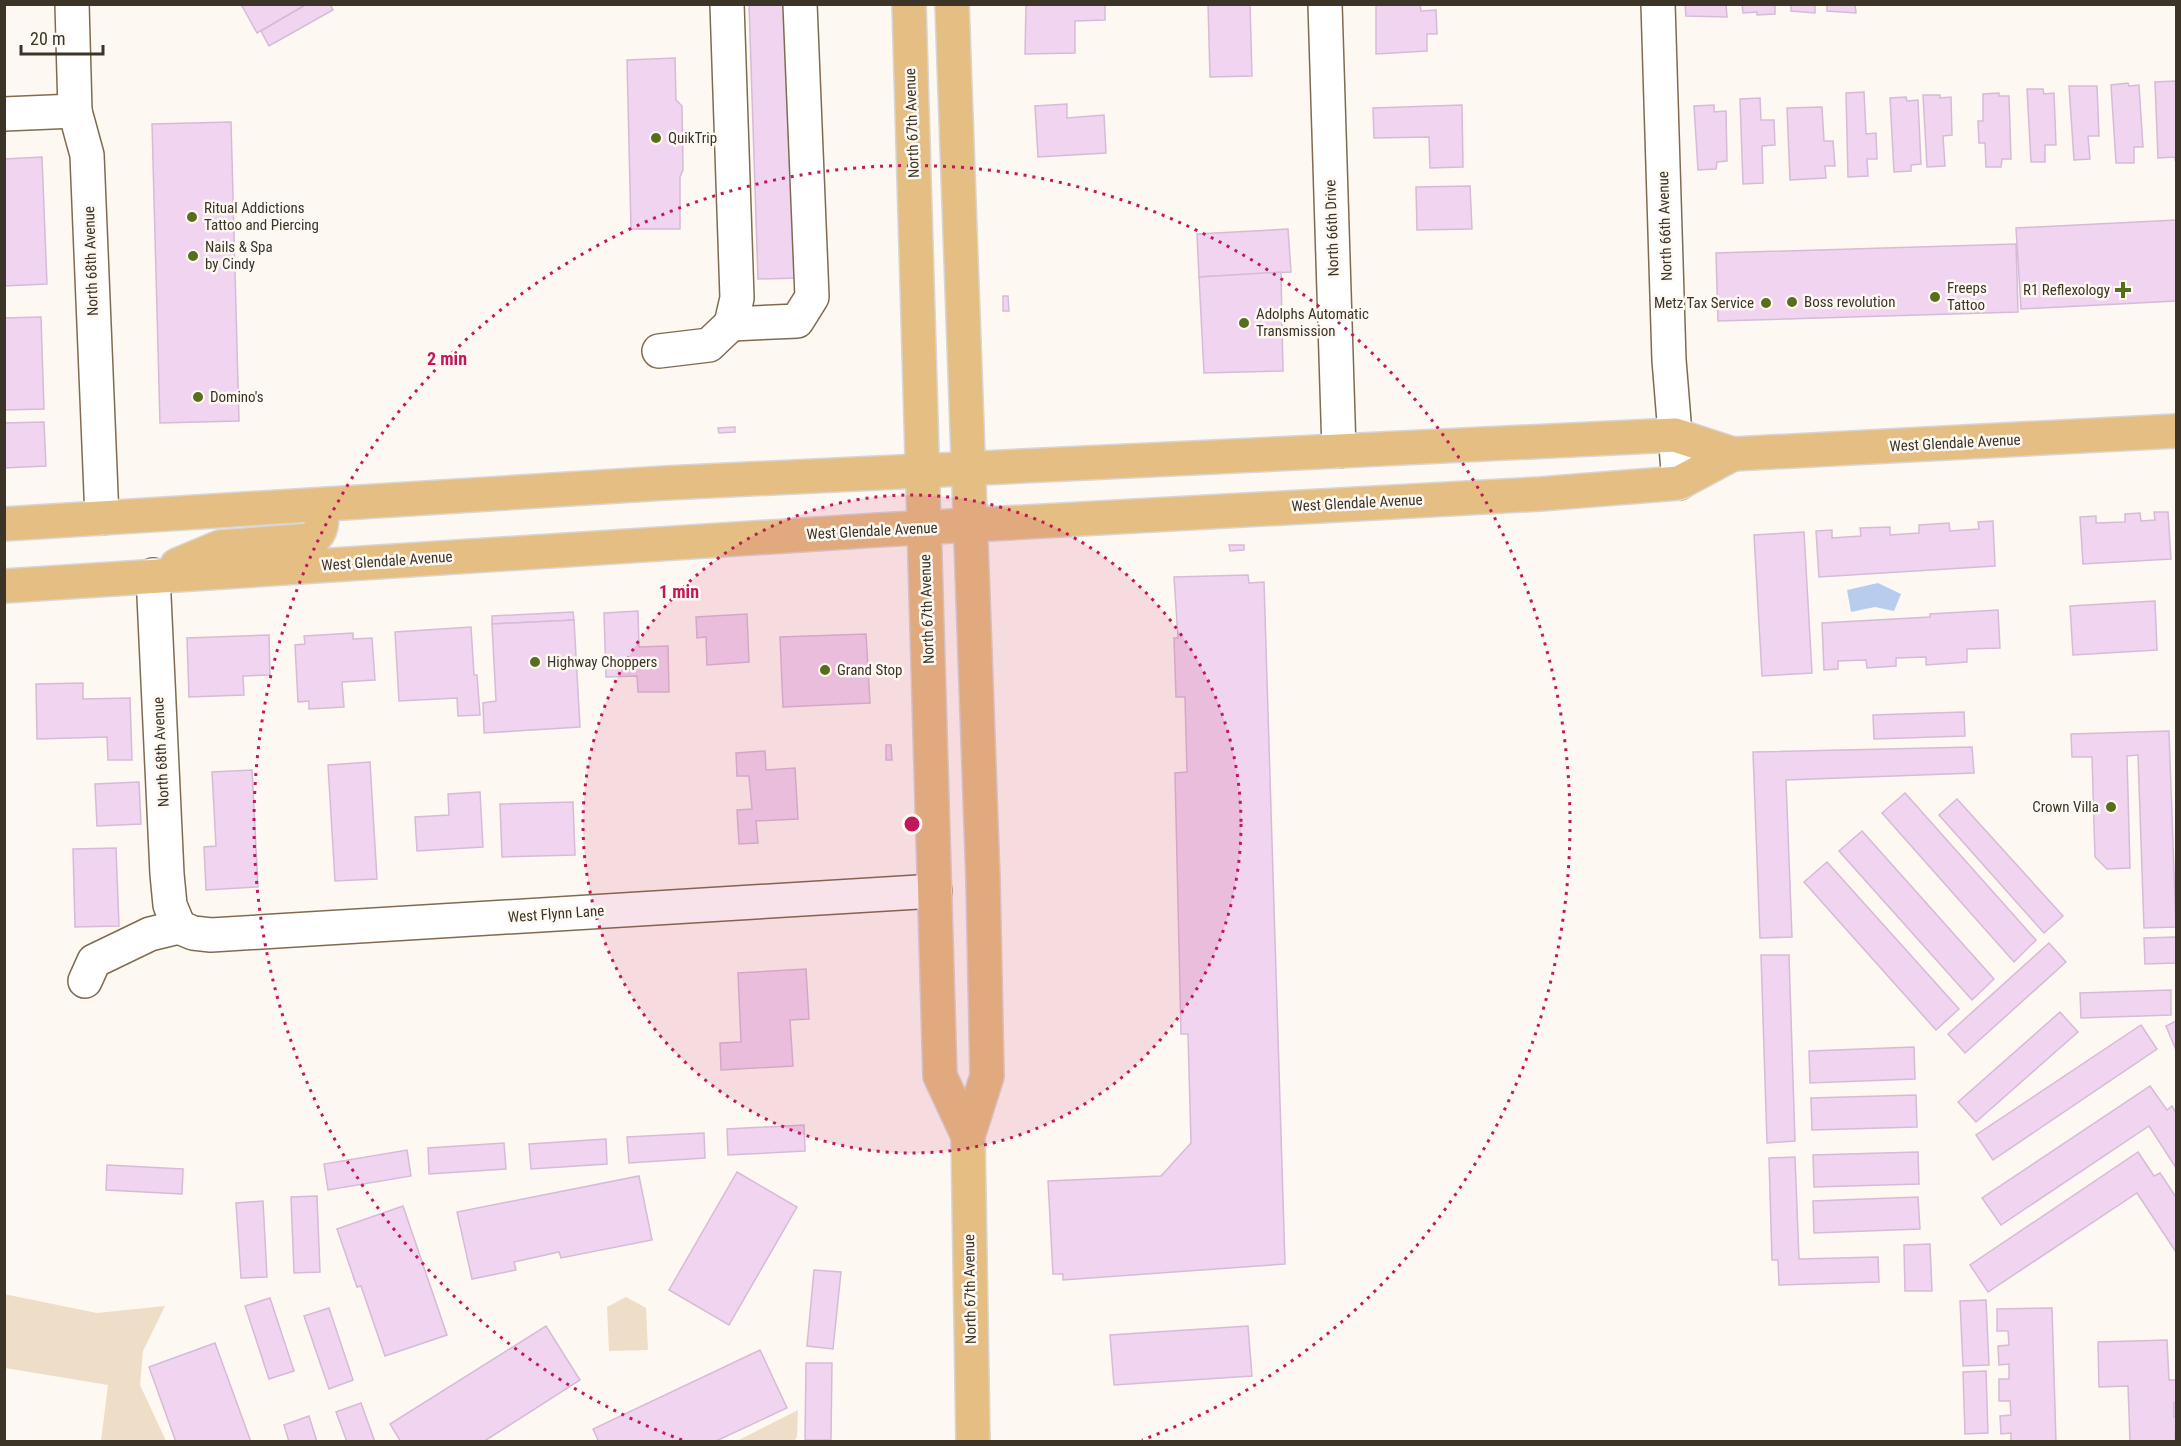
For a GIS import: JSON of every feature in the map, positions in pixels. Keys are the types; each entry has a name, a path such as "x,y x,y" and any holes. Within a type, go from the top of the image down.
{"main road":[{"name":"North 67th Avenue","path":"909,4 940,1076 968,1136"},
{"name":"North 67th Avenue","path":"952,4 987,1076 968,1136 973,1442"},
{"name":"West Glendale Avenue","path":"4,524 666,483 1675,435 1733,454 2176,431"},
{"name":"West Glendale Avenue","path":"4,586 970,525 1540,494 1678,483 1733,454"},
{"path":"153,575 220,547 312,540 323,526 321,505"}],"street":[{"name":"North 68th Avenue","path":"72,4 75,111 87,155 102,518"},
{"path":"659,351 709,345 730,324 737,298 727,4"},
{"path":"730,324 797,321 812,297 800,4"},
{"name":"North 66th Drive","path":"1325,4 1339,451"},
{"name":"North 66th Avenue","path":"1658,4 1669,360 1678,483"},
{"path":"4,114 75,111"},
{"name":"North 68th Avenue","path":"153,575 167,874 170,905 179,927"},
{"name":"West Flynn Lane","path":"179,927 193,933 211,935 935,891"},
{"path":"84,981 94,961 150,933 179,927"}],"shaded area":[{"path":"4,1294 97,1313 165,1306 143,1351 140,1385 166,1441 101,1441 108,1385 5,1368"},
{"path":"626,1297 646,1308 648,1350 609,1351 607,1307"},
{"path":"798,1410 797,1437 794,1441 737,1441"}],"water":[{"path":"1878,583 1901,594 1894,611 1875,607 1851,612 1847,590"}],"building":[{"path":"241,4 307,4 257,33"},
{"path":"307,4 330,4 333,10 269,46 261,31"},
{"name":"QuikTrip","path":"749,4 791,4 800,278 758,279"},
{"path":"1026,4 1105,4 1105,20 1075,21 1075,53 1025,54"},
{"path":"1208,4 1250,4 1252,76 1210,77"},
{"path":"1376,4 1420,4 1421,11 1436,10 1437,34 1427,34 1427,51 1376,54"},
{"path":"1685,4 1726,4 1727,17 1686,16"},
{"path":"1742,4 1775,4 1775,14 1743,13"},
{"path":"1791,4 1815,4 1815,13 1791,11"},
{"path":"1827,4 1855,4 1856,13 1827,11"},
{"name":"QuikTrip","path":"675,58 676,100 682,106 683,170 680,177 680,229 631,229 627,60"},
{"path":"2176,81 2176,160 2175,157 2158,158 2155,82"},
{"path":"2128,83 2129,86 2139,85 2143,147 2134,147 2134,163 2116,163 2111,85"},
{"path":"2069,86 2097,86 2099,136 2088,136 2090,159 2074,160"},
{"path":"2027,89 2043,89 2044,94 2054,93 2056,145 2045,145 2045,162 2031,162"},
{"path":"1864,92 1866,134 1876,133 1877,159 1867,159 1868,176 1848,177 1846,93"},
{"path":"1999,93 1999,96 2009,96 2011,159 2002,159 2001,167 1986,167 1985,143 1979,143 1978,121 1983,121 1983,94"},
{"path":"1923,95 1951,97 1952,135 1943,136 1945,166 1927,167"},
{"path":"1906,97 1907,101 1918,100 1921,164 1911,165 1911,171 1894,172 1890,98"},
{"path":"1760,98 1761,120 1774,120 1775,145 1762,146 1763,183 1743,184 1740,99"},
{"path":"1067,104 1067,118 1104,115 1106,153 1038,157 1035,106"},
{"path":"1462,105 1463,167 1430,168 1429,137 1374,138 1373,108"},
{"path":"1714,105 1714,112 1726,111 1727,161 1717,162 1716,169 1698,170 1694,106"},
{"path":"1822,107 1824,141 1833,141 1835,166 1825,166 1826,178 1790,180 1787,108"},
{"path":"231,122 239,421 160,423 152,124"},
{"path":"42,157 47,284 4,286 4,159"},
{"path":"1470,186 1472,229 1417,230 1416,187"},
{"path":"2176,220 2176,301 2021,309 2016,228"},
{"path":"1288,229 1291,272 1199,277 1197,234"},
{"path":"2016,244 2018,312 1718,321 1716,253"},
{"path":"1281,272 1283,371 1204,373 1199,277"},
{"path":"1003,296 1008,296 1009,311 1003,311"},
{"path":"41,317 44,409 4,410 4,318"},
{"path":"44,422 46,466 4,468 4,423"},
{"path":"735,427 735,432 719,433 718,428"},
{"path":"2154,512 2168,512 2171,559 2083,564 2080,517 2096,516 2096,523 2125,522 2125,514 2140,513 2141,521 2155,520"},
{"path":"1993,521 1995,566 1819,577 1816,531 1832,530 1832,538 1861,536 1860,528 1890,527 1890,535 1919,533 1919,525 1949,523 1950,531 1979,529 1978,522"},
{"path":"1804,532 1812,673 1762,676 1754,535"},
{"path":"1229,545 1244,545 1244,550 1230,551"},
{"path":"1248,575 1249,583 1264,582 1285,1264 1063,1280 1063,1274 1053,1274 1048,1181 1161,1176 1191,1143 1188,1034 1181,1034 1175,773 1187,772 1185,697 1176,697 1174,638 1178,638 1174,577"},
{"path":"2155,601 2157,650 2073,655 2070,606"},
{"path":"1998,610 2000,648 1967,649 1967,662 1926,665 1926,657 1896,658 1896,666 1867,668 1866,660 1838,661 1838,669 1824,670 1822,623 1930,617 1930,614"},
{"path":"638,611 639,647 668,646 669,692 638,692 637,676 606,677 604,613"},
{"path":"573,612 574,620 492,624 492,616"},
{"path":"747,614 749,662 707,665 706,637 697,638 696,617"},
{"name":"Highway Choppers","path":"574,620 580,727 484,733 483,703 496,701 492,624"},
{"path":"471,627 474,675 477,675 480,715 458,716 457,698 399,701 395,632"},
{"path":"353,633 353,639 372,638 375,680 342,682 344,707 309,709 309,701 298,702 295,645 305,644 304,636"},
{"name":"Grand Stop","path":"866,634 870,703 783,707 780,637"},
{"path":"269,635 270,675 243,676 244,695 189,697 187,638"},
{"path":"83,683 83,699 130,698 132,760 108,760 107,737 37,739 36,684"},
{"path":"1964,712 1965,736 1874,739 1873,715"},
{"name":"Crown Villa","path":"2169,731 2176,927 2144,928 2138,755 2127,756 2130,868 2107,869 2095,857 2092,757 2072,757 2071,734"},
{"path":"886,745 891,745 892,760 886,760"},
{"path":"1972,747 1974,773 1786,780 1792,937 1760,938 1753,752"},
{"path":"765,751 766,770 795,768 798,819 756,821 758,843 739,844 737,810 752,809 749,776 737,776 736,753"},
{"path":"370,762 377,879 335,881 328,765"},
{"path":"252,770 258,887 206,890 204,847 216,846 212,772"},
{"path":"139,782 141,824 97,826 95,784"},
{"path":"480,792 483,847 417,851 415,817 449,815 448,794"},
{"path":"1905,793 2036,940 2014,962 1882,813"},
{"path":"1957,799 2063,916 2044,933 1939,815"},
{"path":"573,802 575,855 502,857 500,804"},
{"path":"1862,831 1994,979 1972,1000 1839,851"},
{"path":"116,848 119,926 75,927 73,849"},
{"path":"1827,862 1959,1009 1936,1030 1804,882"},
{"path":"2176,937 2176,963 2145,964 2144,938"},
{"path":"2049,943 2066,962 1965,1053 1948,1034"},
{"path":"1761,955 1789,955 1795,1141 1767,1143"},
{"path":"806,969 809,1019 790,1020 793,1066 721,1070 720,1043 741,1042 738,973"},
{"path":"2171,990 2171,1015 2081,1018 2080,993"},
{"path":"2060,1012 2078,1032 1976,1122 1958,1102"},
{"path":"2176,1021 2176,1050 2166,1026"},
{"path":"2141,1025 2157,1049 1993,1160 1976,1135"},
{"path":"1914,1047 1915,1079 1810,1083 1809,1051"},
{"path":"2150,1086 2167,1110 2172,1106 2176,1113 2176,1168 2149,1126 2001,1225 1982,1198"},
{"path":"1916,1095 1917,1127 1812,1130 1811,1098"},
{"path":"804,1125 805,1151 728,1155 727,1129"},
{"path":"704,1133 705,1158 629,1163 627,1137"},
{"path":"606,1139 607,1164 531,1169 529,1144"},
{"path":"504,1143 506,1169 429,1174 428,1148"},
{"path":"407,1150 411,1176 328,1190 324,1164"},
{"path":"1918,1152 1919,1184 1814,1187 1813,1155"},
{"path":"2138,1152 2154,1176 2160,1173 2176,1197 2176,1252 2137,1193 1988,1292 1970,1265"},
{"path":"1795,1157 1799,1259 1878,1257 1879,1282 1779,1285 1778,1260 1772,1260 1769,1158"},
{"path":"107,1165 183,1169 182,1194 106,1190"},
{"path":"737,1172 797,1207 729,1325 669,1290"},
{"path":"639,1176 652,1240 561,1258 559,1252 514,1262 516,1270 472,1279 457,1212"},
{"path":"317,1196 320,1272 294,1273 291,1197"},
{"path":"1918,1197 1920,1229 1814,1233 1813,1201"},
{"path":"263,1201 267,1277 241,1278 236,1203"},
{"path":"403,1206 447,1335 385,1356 361,1286 357,1287 337,1229"},
{"path":"1930,1244 1932,1291 1905,1291 1904,1245"},
{"path":"814,1270 841,1272 833,1349 807,1346"},
{"path":"270,1298 294,1371 269,1379 245,1306"},
{"path":"1986,1300 1989,1365 1963,1366 1960,1301"},
{"path":"329,1308 353,1380 329,1389 304,1316"},
{"path":"2052,1308 2056,1442 2011,1442 2011,1433 2001,1434 2000,1416 2011,1415 2010,1401 1999,1401 1999,1379 2009,1379 2009,1364 1999,1365 1998,1346 2009,1345 2008,1331 1997,1331 1997,1309"},
{"path":"546,1326 580,1380 483,1442 401,1442 390,1424"},
{"path":"1248,1326 1252,1376 1114,1385 1110,1335"},
{"path":"2167,1340 2169,1380 2176,1380 2175,1442 2130,1442 2128,1386 2099,1387 2098,1342"},
{"path":"215,1343 251,1442 176,1442 149,1367"},
{"path":"760,1350 787,1408 714,1442 599,1442 593,1429"},
{"path":"806,1363 832,1363 831,1440 805,1440"},
{"path":"1986,1371 1988,1433 1965,1434 1963,1372"},
{"path":"361,1403 375,1442 347,1442 336,1412"},
{"path":"309,1416 317,1442 289,1442 284,1425"}],"place":[{"name":"QuikTrip","path":"656,138"},
{"name":"Ritual Addictions Tattoo and Piercing","path":"192,217"},
{"name":"Nails & Spa by Cindy","path":"193,256"},
{"name":"R1 Reflexology","path":"2123,290"},
{"name":"Freeps Tattoo","path":"1935,297"},
{"name":"Boss revolution","path":"1792,302"},
{"name":"Metz Tax Service","path":"1766,303"},
{"name":"Adolphs Automatic Transmission","path":"1244,323"},
{"name":"Domino's","path":"198,397"},
{"name":"Highway Choppers","path":"535,662"},
{"name":"Grand Stop","path":"825,670"},
{"name":"Crown Villa","path":"2111,807"}]}
